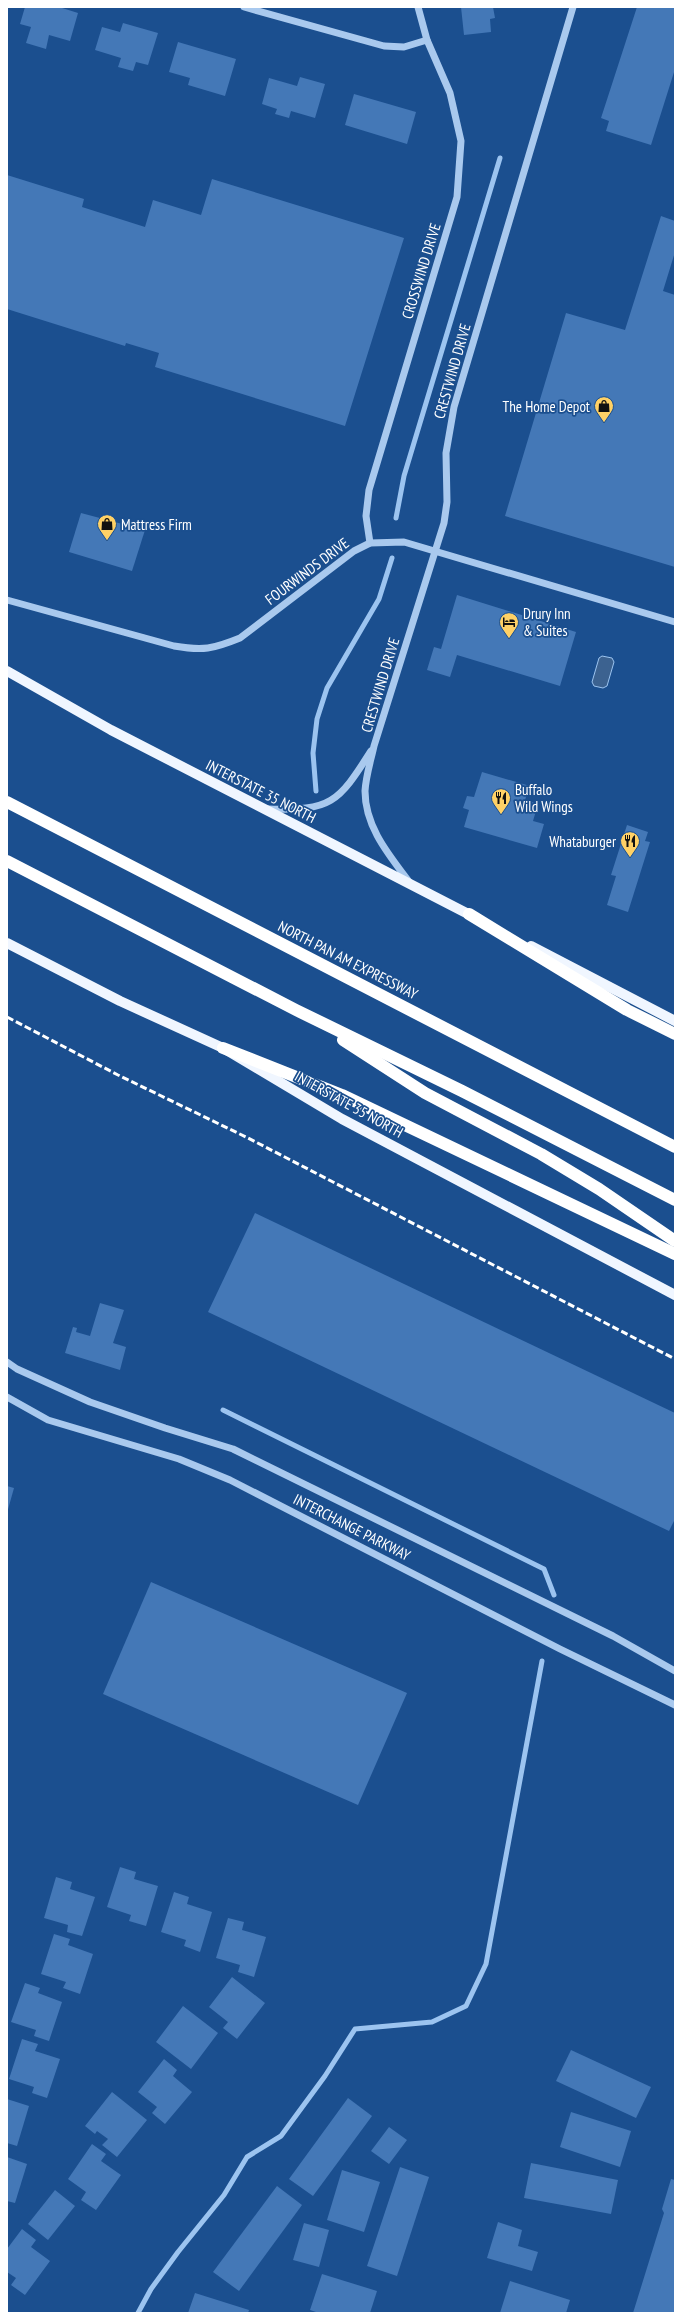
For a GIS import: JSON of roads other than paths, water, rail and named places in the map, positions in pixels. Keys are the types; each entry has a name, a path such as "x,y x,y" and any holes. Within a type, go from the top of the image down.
{"highway":[{"name":"NORTH PAN AM EXPRESSWAY","path":"7,802 675,1147"},
{"path":"7,861 296,1010 462,1091 675,1200"},
{"path":"469,914 627,1010 675,1034"},
{"path":"296,1010 425,1093 541,1154 599,1189 675,1241"},
{"path":"222,1048 342,1095 675,1254"}],"main road":[{"name":"INTERSTATE 35 NORTH","path":"7,671 111,730 675,1021"},
{"name":"INTERSTATE 35 NORTH","path":"7,943 120,1001 222,1048 342,1119 675,1296"}],"street":[{"path":"244,7 384,46 404,47 427,40"},
{"name":"CROSSWIND DRIVE","path":"370,543 366,516 369,490 457,196 460,180 461,141 450,93 427,40 418,7"},
{"name":"CRESTWIND DRIVE","path":"412,885 373,829 367,808 365,790 374,746 436,550 446,509 446,454 454,407 573,7"},
{"name":"FOURWINDS DRIVE","path":"7,600 174,646 196,650 220,647 240,638 339,561 370,543 404,542 436,550 675,622"},
{"name":"CRESTWIND DRIVE","path":"263,809 302,810 333,800 344,790 374,746"},
{"name":"INTERCHANGE PARKWAY","path":"7,1362 17,1369 90,1402 233,1449 613,1636 675,1671"},
{"name":"INTERCHANGE PARKWAY","path":"7,1397 48,1420 179,1459 230,1480 560,1649 675,1705"}],"water":[{"path":"602,656 612,658 614,662 607,686 603,688 594,686 592,682 599,658"}],"waterway":[{"path":"396,518 404,476 500,158"},
{"path":"316,791 313,753 317,719 327,688 379,599 392,558"},
{"path":"223,1410 544,1569 554,1595"},
{"path":"138,2313 151,2289 178,2252 224,2195 247,2157 281,2136 325,2076 355,2029 432,2022 466,2006 486,1964 542,1661"}],"railway":[{"path":"7,1017 118,1075 248,1138 675,1359"}],"place":[{"name":"The Home Depot","path":"604,423"},
{"name":"Mattress Firm","path":"107,541"},
{"name":"Drury Inn & Suites","path":"509,639"},
{"name":"Buffalo Wild Wings","path":"501,815"},
{"name":"Whataburger","path":"630,858"}]}
